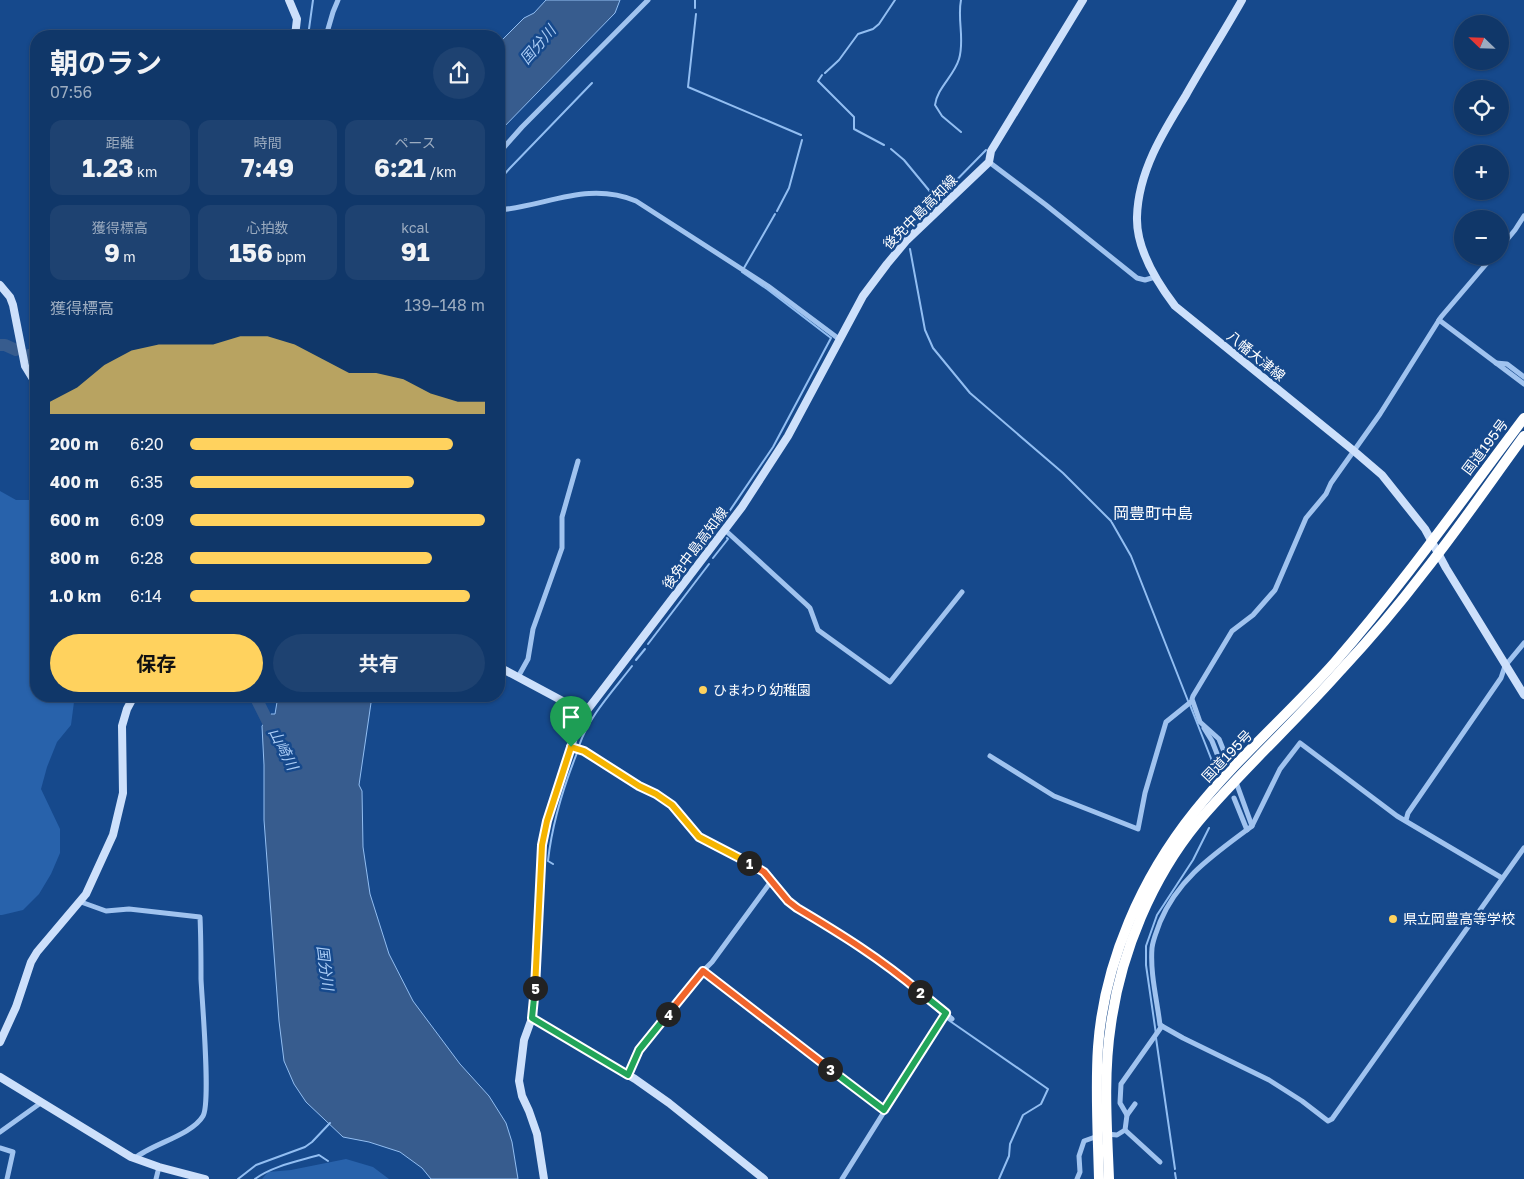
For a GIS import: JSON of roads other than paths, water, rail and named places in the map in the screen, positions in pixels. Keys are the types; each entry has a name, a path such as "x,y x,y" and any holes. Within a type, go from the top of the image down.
{"highway":[{"name":"国道195号","path":"1109,1179 1102,1135 1098,1046 1107,993 1115,962 1129,923 1160,862 1196,810 1231,770 1300,701 1378,611 1524,418"},
{"name":"国道195号","path":"1099,1179 1110,1024 1124,963 1152,895 1166,868 1198,823 1235,781 1287,729 1350,660 1425,572 1524,436"}],"main road":[{"path":"289,0 297,18 296,30"},
{"name":"後免中島高知線","path":"544,1179 537,1134 520,1089 524,1040 532,1018 536,974 542,845 547,821 576,730 585,714 763,477 788,436 860,301 887,264 912,235 988,162 992,149 1083,0"},
{"name":"八幡大津線","path":"1242,0 1171,119 1144,174 1137,218 1141,243 1155,276 1175,306 1382,474 1424,529 1524,696"},
{"path":"0,285 10,297 26,366 30,373"},
{"path":"505,669 585,714"},
{"path":"0,1042 10,1022 34,957 81,902 90,886 116,824 122,793 122,726 131,702"},
{"path":"532,1018 628,1075 670,1104 764,1179"},
{"path":"0,1077 135,1158 159,1167 204,1179"}],"street":[{"path":"328,30 332,12 338,0"},
{"path":"505,146 648,0"},
{"path":"988,162 1046,205 1137,278 1145,280 1155,276"},
{"path":"505,209 580,194 606,193 627,198 644,206 762,282 839,339"},
{"path":"1509,237 1524,216"},
{"path":"990,756 1054,796 1138,829 1145,793 1166,722 1190,702 1232,630 1253,615 1275,590 1306,518 1326,494 1331,483 1380,414 1439,320 1485,265"},
{"path":"1439,320 1524,384"},
{"path":"1495,363 1507,364 1524,377"},
{"path":"518,677 528,659 533,628 562,548 562,517 578,460"},
{"path":"725,530 807,604 818,630 890,682 962,592"},
{"path":"1406,820 1408,813 1501,678 1505,666 1524,643"},
{"path":"1190,702 1212,741 1221,764"},
{"path":"1200,722 1219,739 1252,826"},
{"path":"1502,878 1397,816 1300,743 1280,770 1252,826 1204,862 1192,874 1163,917 1153,941 1152,965 1160,1025 1269,1080 1302,1101 1324,1119 1330,1121 1524,848"},
{"path":"571,747 584,751 672,805 699,837 764,872 788,901 797,908 877,958 952,1018"},
{"path":"1234,798 1247,830"},
{"path":"628,1075 639,1050 712,962 772,880"},
{"path":"81,902 106,911 129,909 200,917 206,1062 205,1109 203,1116 188,1129 142,1152 135,1158"},
{"path":"703,971 884,1110"},
{"path":"842,1179 946,1013"},
{"path":"1125,1130 1126,1115 1120,1103 1121,1084 1162,1026"},
{"path":"0,1132 42,1102"},
{"path":"1126,1115 1135,1104"},
{"path":"1077,1179 1080,1172 1079,1156 1084,1141 1102,1135 1117,1135 1125,1130"},
{"path":"1125,1130 1160,1162"},
{"path":"0,1148 13,1152 7,1179"},
{"path":"156,1179 159,1167"}],"water":[{"name":"国分川","path":"546,0 620,0 615,13 505,126 505,37 524,18 534,13"},
{"name":"国分川","path":"277,702 371,702 359,785 362,791 363,847 370,894 389,954 413,1001 460,1064 489,1096 506,1123 512,1142 518,1179 431,1179 422,1168 400,1152 369,1142 343,1137 306,1102 294,1084 284,1061 279,1021 264,820 262,726 271,714 275,714"}],"waterway":[{"path":"309,30 313,0"},
{"path":"695,0 695,8"},
{"path":"825,73 839,60 858,34 873,29 879,24 895,0"},
{"path":"961,0 961,52 957,65 939,93 935,105 942,116 961,132"},
{"path":"696,14 688,87 801,135"},
{"path":"822,75 818,81 854,117 854,129 884,145"},
{"path":"505,174 592,83"},
{"path":"777,211 789,188 802,140"},
{"path":"891,149 904,160 937,200"},
{"path":"936,201 986,150"},
{"path":"904,233 933,204"},
{"path":"744,268 775,214"},
{"path":"910,249 925,330 933,348 970,393 1063,473 1111,521 1131,556 1188,701"},
{"path":"718,528 773,447 831,338 742,272"},
{"name":"山崎川","path":"0,345 16,350"},
{"path":"713,558 727,538"},
{"path":"648,644 709,564"},
{"path":"636,660 645,649"},
{"path":"579,746 595,714 632,666"},
{"name":"山崎川","path":"258,702 274,734"},
{"path":"1190,705 1212,761 1213,771"},
{"path":"553,864 548,861 552,833 577,753"},
{"path":"1156,1034 1146,965 1146,946 1157,915 1193,860 1209,828"},
{"path":"897,977 947,1019 1048,1089 1041,1104 1023,1115 1010,1144 1009,1156 999,1179"},
{"path":"1156,1038 1175,1169"},
{"path":"238,1179 256,1165 305,1147 330,1123"},
{"path":"255,1179 277,1167 319,1155 328,1161"},
{"path":"1175,1173 1176,1179"}],"place":[{"name":"ひまわり幼稚園","path":"703,690"},
{"name":"県立岡豊高等学校","path":"1393,919"}],"district":[{"name":"岡豊町中島","path":"1153,513"}]}
